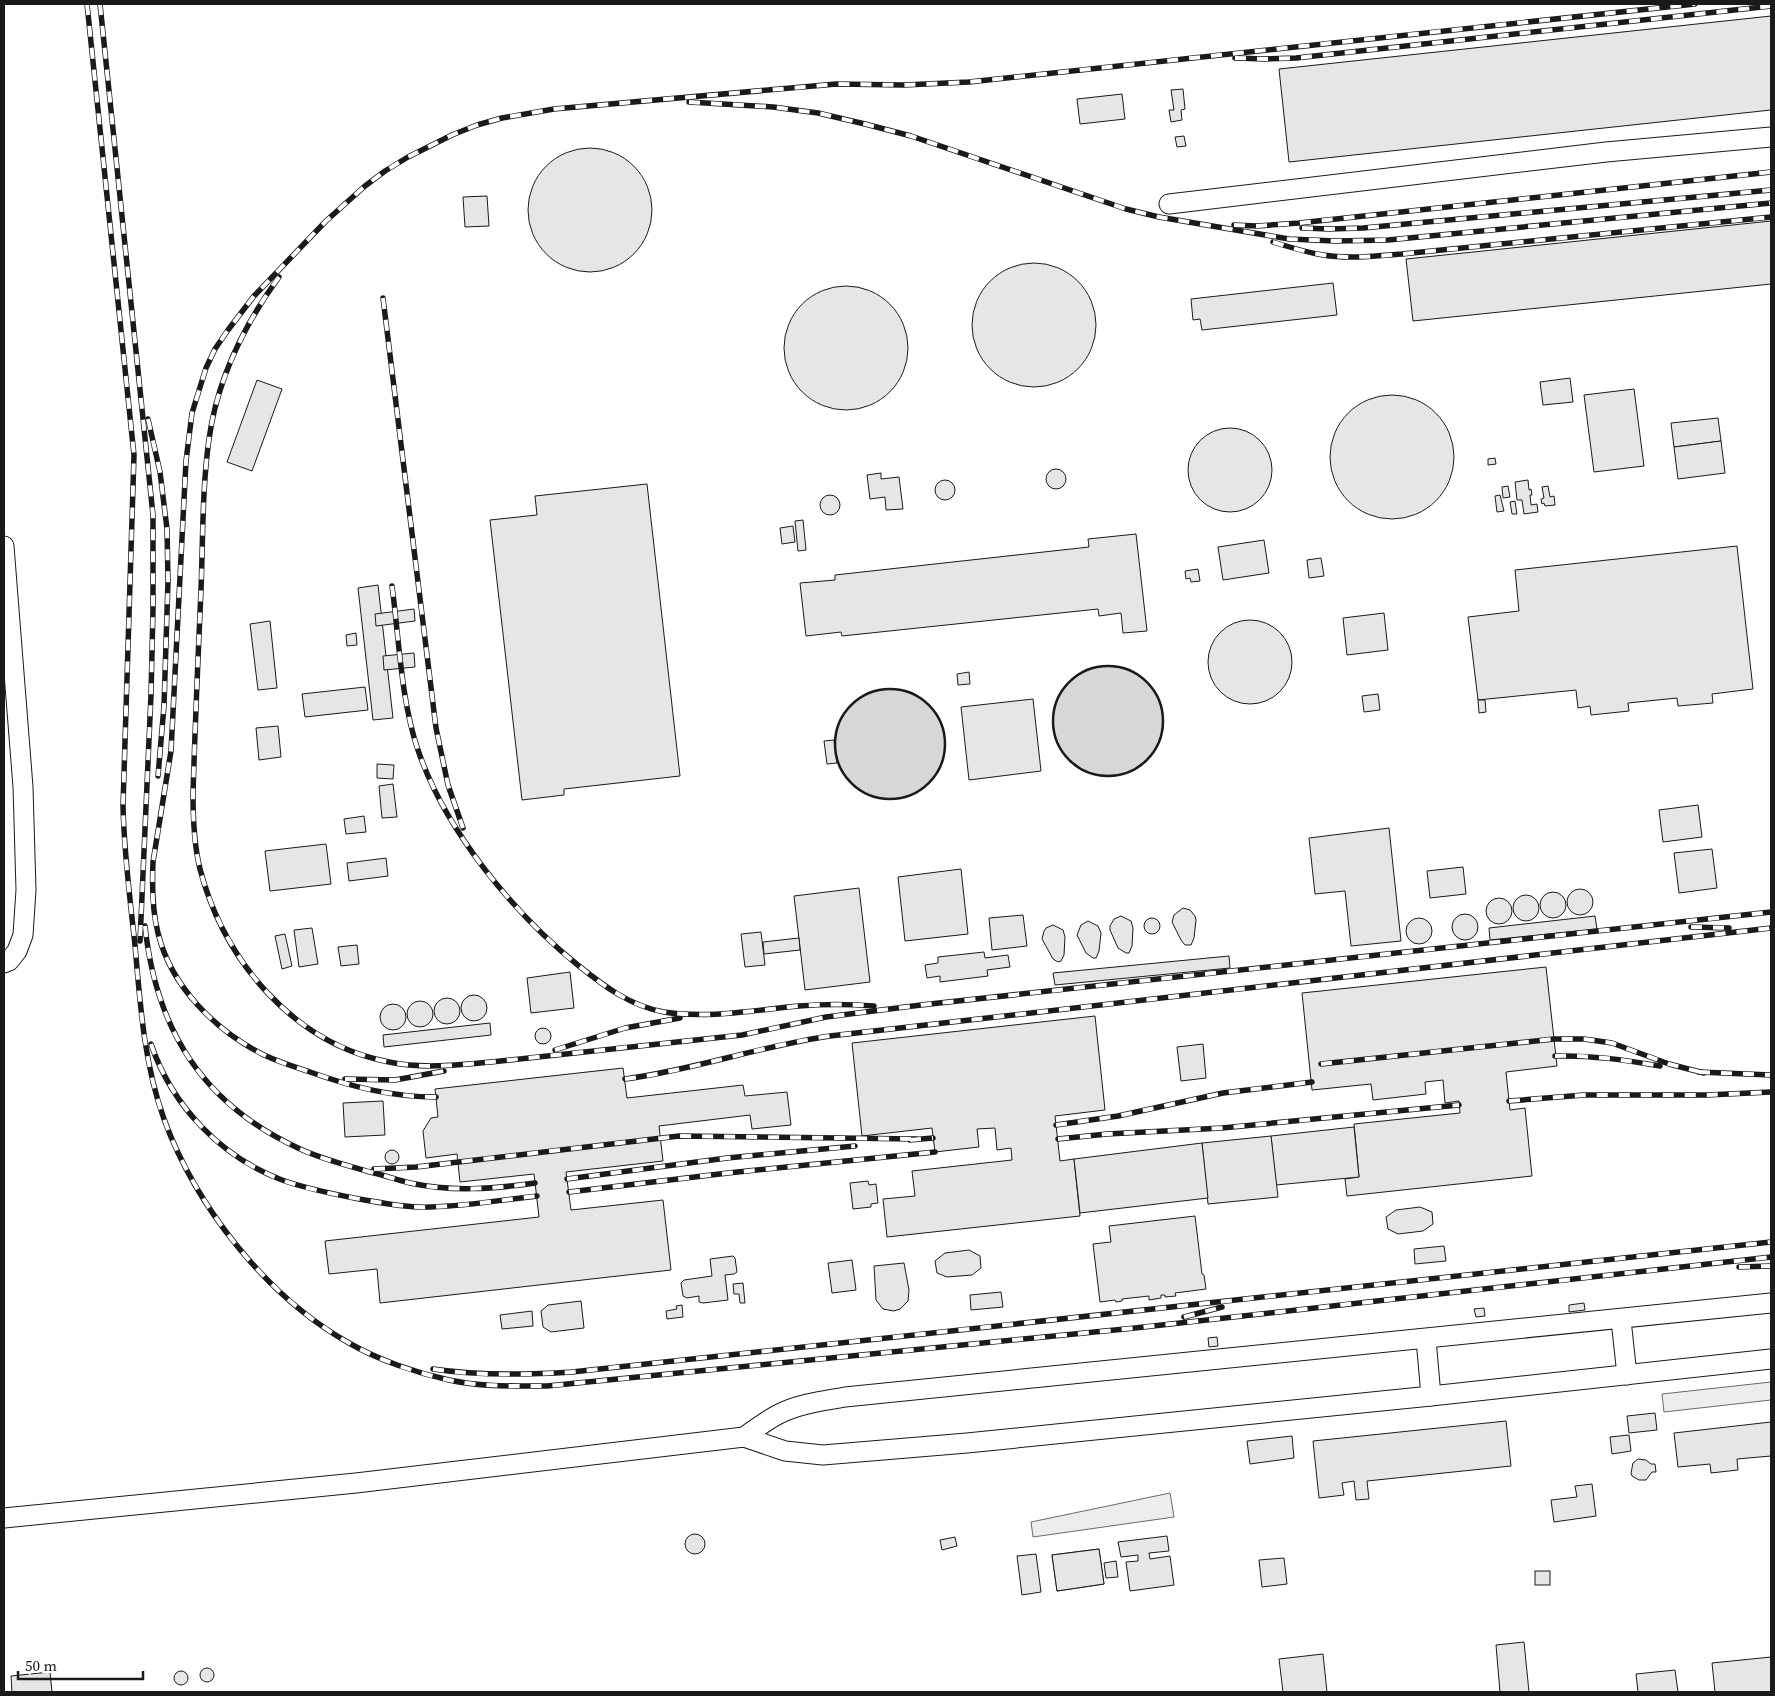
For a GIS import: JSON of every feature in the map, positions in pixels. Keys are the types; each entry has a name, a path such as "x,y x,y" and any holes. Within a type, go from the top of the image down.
{"lane":[{"path":"1169,204 1606,152 1771,137"},
{"path":"4,546 23,787 26,890 24,935 17,951 4,963"},
{"path":"744,1437 778,1415 793,1408 845,1398 1620,1320 1771,1303"},
{"path":"1620,1320 1627,1375"},
{"path":"1426,1339 1431,1396"},
{"path":"4,1518 356,1483 744,1437 784,1451 823,1455 1431,1396 1771,1359"}],"shaded area":[{"path":"1108,666 1119,667 1129,671 1147,682 1158,700 1162,710 1162,732 1158,742 1147,760 1129,771 1119,775 1108,776 1097,775 1087,771 1069,760 1058,742 1054,732 1053,721 1054,710 1058,700 1069,682 1087,671 1097,667"},
{"path":"890,689 911,693 929,705 941,723 945,744 941,765 929,783 911,795 890,799 869,795 851,783 839,765 835,744 839,723 851,705 869,693"},
{"path":"1771,1382 1771,1400 1664,1412 1662,1394"},
{"path":"1170,1493 1174,1517 1033,1537 1031,1522"}],"building":[{"path":"1771,16 1771,110 1289,162 1279,69"},
{"path":"1183,89 1185,109 1181,110 1182,120 1171,122 1169,110 1174,110 1171,90"},
{"path":"1122,94 1125,119 1080,124 1077,99"},
{"path":"1184,136 1186,146 1177,147 1175,137"},
{"path":"590,148 614,153 634,166 647,186 652,210 647,234 634,254 614,267 590,272 566,267 546,254 533,234 528,210 533,186 546,166 566,153"},
{"path":"487,196 489,226 465,227 463,197"},
{"path":"1771,221 1771,284 1413,321 1406,259"},
{"path":"1034,263 1058,268 1078,281 1091,301 1096,325 1091,349 1078,369 1058,382 1034,387 1010,382 990,369 977,349 972,325 977,301 990,281 1010,268"},
{"path":"1333,283 1337,315 1202,330 1200,319 1193,320 1191,299"},
{"path":"846,286 870,291 890,304 903,324 908,348 903,372 890,392 870,405 846,410 822,405 802,392 789,372 784,348 789,324 802,304 822,291"},
{"path":"1570,378 1573,402 1543,405 1540,382"},
{"path":"257,380 282,389 252,471 227,462"},
{"path":"1634,389 1644,466 1594,472 1584,395"},
{"path":"1392,395 1416,400 1436,413 1449,433 1454,457 1449,481 1436,501 1416,514 1392,519 1368,514 1348,501 1335,481 1330,457 1335,433 1348,413 1368,400"},
{"path":"1718,418 1721,441 1674,447 1671,423"},
{"path":"1222,428 1238,428 1254,435 1265,446 1272,462 1269,486 1260,500 1254,505 1238,512 1222,512 1206,505 1195,494 1188,478 1188,462 1195,446 1206,435"},
{"path":"1721,441 1725,473 1678,479 1674,447"},
{"path":"1495,458 1496,464 1488,465 1488,459"},
{"path":"1052,469 1060,469 1066,475 1066,483 1060,489 1052,489 1046,483 1046,475"},
{"path":"881,473 881,479 899,477 903,509 886,510 885,497 870,499 867,475"},
{"path":"941,480 949,480 955,486 955,494 949,500 941,500 935,494 935,486"},
{"path":"1528,480 1529,490 1531,489 1532,495 1530,495 1531,505 1537,504 1538,512 1524,514 1522,500 1517,500 1515,482"},
{"path":"647,484 680,776 564,789 564,795 522,800 490,520 537,515 535,496"},
{"path":"1508,486 1510,497 1503,498 1502,487"},
{"path":"1548,486 1550,497 1554,496 1555,505 1545,506 1544,503 1542,504 1541,499 1544,498 1542,487"},
{"path":"826,495 834,495 840,501 840,509 834,515 826,515 820,509 820,501"},
{"path":"1500,495 1504,511 1497,512 1495,496"},
{"path":"1515,501 1517,514 1512,514 1510,502"},
{"path":"803,520 806,550 798,551 795,521"},
{"path":"793,526 795,542 782,544 780,528"},
{"path":"1136,534 1147,631 1123,633 1121,613 1099,616 1098,609 842,636 841,632 806,636 800,583 835,580 835,575 1089,547 1088,539"},
{"path":"1264,540 1269,573 1223,580 1218,547"},
{"path":"1737,546 1753,689 1712,694 1713,703 1678,706 1677,698 1628,703 1629,711 1591,715 1590,706 1578,708 1576,690 1478,700 1468,617 1519,611 1515,570"},
{"path":"1321,558 1324,576 1309,578 1307,560"},
{"path":"1198,569 1200,581 1191,582 1190,578 1186,579 1185,571"},
{"path":"378,585 393,718 373,720 358,588"},
{"path":"414,609 415,621 376,626 375,614"},
{"path":"1384,613 1388,650 1347,655 1343,618"},
{"path":"1242,620 1258,620 1274,627 1285,638 1292,654 1289,678 1280,692 1274,697 1258,704 1242,704 1226,697 1215,686 1208,670 1208,654 1215,638 1226,627"},
{"path":"270,621 277,688 258,690 250,624"},
{"path":"356,633 357,645 347,646 346,635"},
{"path":"414,653 415,667 384,670 383,656"},
{"path":"969,672 970,684 958,685 957,674"},
{"path":"365,687 368,710 305,717 302,694"},
{"path":"1378,694 1380,710 1364,712 1362,696"},
{"path":"1033,699 1041,771 969,780 961,707"},
{"path":"1478,700 1485,700 1486,712 1479,713"},
{"path":"278,726 281,757 259,760 256,728"},
{"path":"834,740 837,763 827,764 824,741"},
{"path":"377,764 394,765 393,779 377,778"},
{"path":"393,784 397,817 382,818 379,786"},
{"path":"1698,805 1702,837 1663,842 1659,810"},
{"path":"364,816 366,832 346,834 344,819"},
{"path":"1389,828 1401,941 1351,946 1345,891 1315,894 1309,838"},
{"path":"326,844 331,884 270,891 265,851"},
{"path":"1712,849 1717,888 1679,893 1674,853"},
{"path":"386,858 388,876 349,881 347,863"},
{"path":"1463,867 1466,894 1430,898 1427,871"},
{"path":"961,869 968,934 905,941 898,877"},
{"path":"859,888 870,982 805,990 794,896"},
{"path":"1580,889 1589,893 1593,902 1589,911 1580,915 1571,911 1567,902 1571,893"},
{"path":"1553,892 1562,896 1566,905 1562,914 1553,918 1544,914 1540,905 1544,896"},
{"path":"1526,895 1535,899 1539,908 1535,917 1526,921 1517,917 1513,908 1517,899"},
{"path":"1499,898 1508,902 1512,911 1508,920 1499,924 1490,920 1486,911 1490,902"},
{"path":"1183,908 1190,910 1196,920 1194,938 1191,945 1185,945 1172,922 1174,915"},
{"path":"1465,914 1474,918 1478,927 1474,936 1465,940 1456,936 1452,927 1456,918"},
{"path":"1023,915 1027,946 992,950 989,918"},
{"path":"1121,916 1131,921 1133,928 1132,946 1129,953 1118,948 1110,930 1114,919"},
{"path":"1595,916 1597,929 1490,940 1489,928"},
{"path":"1149,918 1155,918 1160,923 1158,932 1149,934 1144,929 1144,923"},
{"path":"1419,918 1428,922 1432,931 1428,940 1419,944 1410,940 1406,931 1410,922"},
{"path":"1088,921 1098,926 1101,933 1099,951 1096,958 1086,953 1077,935 1081,925"},
{"path":"1053,925 1063,930 1065,937 1064,955 1061,961 1058,962 1053,959 1042,939 1046,928"},
{"path":"312,928 318,964 299,967 294,930"},
{"path":"761,932 765,965 745,967 741,934"},
{"path":"285,934 292,966 282,969 275,936"},
{"path":"799,938 800,950 764,954 763,942"},
{"path":"357,945 359,964 341,966 338,947"},
{"path":"984,952 985,958 1008,955 1010,967 987,970 988,976 940,982 940,976 927,978 925,965 938,963 938,957"},
{"path":"1229,956 1230,968 1055,985 1053,973"},
{"path":"1546,967 1557,1066 1506,1072 1510,1110 1525,1108 1532,1176 1347,1196 1345,1179 1359,1177 1354,1124 1460,1113 1459,1101 1445,1103 1443,1080 1425,1082 1426,1094 1373,1100 1371,1084 1312,1090 1302,993"},
{"path":"570,972 574,1008 531,1013 527,978"},
{"path":"474,995 483,999 487,1008 483,1017 474,1021 465,1017 461,1008 465,999"},
{"path":"447,998 456,1002 460,1011 456,1020 447,1024 438,1020 434,1011 438,1002"},
{"path":"420,1001 429,1005 433,1014 429,1023 420,1027 411,1023 407,1014 411,1005"},
{"path":"393,1004 402,1008 406,1017 402,1026 393,1030 384,1026 380,1017 384,1008"},
{"path":"1095,1016 1105,1110 1055,1116 1060,1161 1074,1159 1080,1216 887,1237 883,1199 915,1196 912,1171 1012,1160 1011,1148 997,1150 995,1128 977,1129 979,1147 935,1152 932,1128 862,1136 852,1043"},
{"path":"490,1023 491,1035 384,1047 383,1035"},
{"path":"540,1028 546,1028 551,1033 549,1042 540,1044 535,1039 535,1033"},
{"path":"1203,1044 1206,1078 1181,1081 1177,1047"},
{"path":"623,1068 627,1098 743,1085 745,1096 787,1092 791,1125 752,1129 750,1115 659,1126 663,1161 566,1172 571,1210 663,1200 671,1270 380,1303 377,1269 329,1274 325,1241 539,1217 534,1174 460,1182 457,1154 426,1158 423,1131 431,1118 438,1117 435,1089"},
{"path":"383,1101 385,1135 345,1137 343,1103"},
{"path":"1354,1127 1359,1177 1276,1185 1271,1136"},
{"path":"1271,1136 1278,1197 1208,1204 1202,1143"},
{"path":"1202,1143 1208,1198 1080,1213 1074,1159"},
{"path":"392,1150 397,1152 399,1157 397,1162 392,1164 387,1162 385,1157 387,1152"},
{"path":"868,1181 869,1185 876,1184 878,1203 871,1204 871,1207 853,1209 850,1183"},
{"path":"1420,1207 1432,1212 1433,1224 1423,1231 1398,1234 1388,1229 1386,1217 1396,1210"},
{"path":"1195,1216 1202,1274 1204,1275 1206,1289 1175,1293 1176,1296 1165,1297 1165,1295 1161,1295 1161,1298 1149,1300 1149,1296 1122,1299 1122,1301 1116,1302 1115,1300 1100,1302 1093,1244 1111,1242 1109,1226"},
{"path":"1444,1246 1446,1261 1415,1264 1414,1249"},
{"path":"969,1250 980,1256 981,1268 972,1275 947,1277 937,1273 935,1261 945,1253"},
{"path":"733,1256 737,1272 725,1275 728,1300 703,1303 699,1302 699,1296 687,1298 683,1296 681,1283 684,1280 712,1276 710,1259"},
{"path":"852,1260 856,1290 832,1293 828,1263"},
{"path":"904,1263 909,1290 908,1301 900,1309 894,1311 883,1309 876,1300 874,1266"},
{"path":"743,1283 745,1303 740,1303 739,1294 734,1294 733,1284"},
{"path":"1001,1292 1003,1307 971,1310 970,1295"},
{"path":"581,1301 584,1328 551,1332 543,1327 541,1311 548,1305"},
{"path":"1584,1303 1585,1310 1569,1312 1569,1305"},
{"path":"682,1305 683,1317 667,1319 666,1311 677,1309 676,1306"},
{"path":"1484,1308 1485,1316 1476,1317 1474,1309"},
{"path":"532,1311 533,1326 502,1329 500,1315"},
{"path":"1217,1337 1218,1346 1209,1347 1208,1338"},
{"path":"1655,1413 1657,1430 1629,1433 1627,1416"},
{"path":"1506,1421 1511,1466 1367,1481 1369,1499 1356,1500 1354,1481 1342,1483 1344,1495 1319,1498 1313,1441"},
{"path":"1771,1422 1771,1456 1737,1459 1738,1470 1711,1473 1710,1464 1678,1467 1674,1433"},
{"path":"1629,1435 1631,1451 1612,1454 1610,1437"},
{"path":"1292,1436 1294,1458 1250,1464 1247,1441"},
{"path":"1638,1459 1655,1464 1656,1472 1652,1472 1646,1480 1639,1480 1632,1476 1633,1463"},
{"path":"1592,1484 1596,1516 1554,1522 1551,1500 1577,1497 1575,1486"},
{"path":"691,1534 699,1534 705,1540 705,1548 699,1554 691,1554 685,1548 685,1540"},
{"path":"1167,1536 1169,1551 1149,1553 1150,1559 1170,1556 1174,1585 1130,1591 1126,1562 1138,1561 1138,1555 1121,1557 1118,1542"},
{"path":"955,1537 957,1546 942,1550 940,1540"},
{"path":"1099,1549 1104,1584 1057,1591 1052,1555","holes":["1082,1564 1083,1573 1077,1574 1076,1565"]},
{"path":"1099,1549 1104,1584 1057,1591 1052,1555"},
{"path":"1036,1554 1041,1592 1022,1595 1017,1556"},
{"path":"1284,1558 1287,1584 1262,1587 1259,1560"},
{"path":"1116,1561 1118,1577 1106,1578 1104,1563"},
{"path":"1535,1571 1550,1571 1550,1585 1535,1585"},
{"path":"1524,1642 1529,1692 1500,1692 1496,1645"},
{"path":"1323,1654 1327,1692 1283,1692 1279,1659"},
{"path":"1771,1657 1771,1692 1715,1692 1712,1663"},
{"path":"204,1668 210,1668 214,1675 210,1682 204,1682 200,1678 200,1672"},
{"path":"1675,1670 1678,1692 1638,1692 1636,1674"},
{"path":"178,1671 184,1671 188,1678 184,1685 178,1685 174,1681 174,1675"},
{"path":"50,1672 52,1692 12,1692 11,1676"}],"railway":[{"path":"87,4 134,455 123,806 141,1011 147,1055 164,1119 195,1185 238,1247 290,1301 319,1324 372,1355 424,1374 473,1384 547,1386 1135,1328 1771,1257"},
{"path":"100,4 153,515 151,695 140,941"},
{"path":"436,1097 388,1093 357,1087 281,1062 246,1045 213,1020 198,1005 173,971 164,953 158,933 154,906 153,862 171,751 186,461 192,413 206,368 215,349 228,330 254,296 326,221 365,186 408,157 452,135 502,118 554,109 836,84 904,85 969,82 1695,4"},
{"path":"1235,58 1296,58 1771,6"},
{"path":"689,102 773,107 818,113 911,136 1126,209 1159,217 1289,239 1335,241 1388,240 1771,203"},
{"path":"1234,225 1257,226 1299,223 1771,172"},
{"path":"1302,228 1363,228 1771,190"},
{"path":"1273,242 1323,255 1362,257 1771,217"},
{"path":"279,277 254,314 234,354 218,396 209,439 204,496 193,794 195,841 200,869 211,903 226,935 245,966 268,993 294,1017 323,1037 355,1052 389,1062 414,1065 440,1066 491,1062 742,1035 826,1017 921,1005 1771,912"},
{"path":"383,298 436,728 448,785 463,828"},
{"path":"148,419 160,472 167,529 168,581 164,706 158,776"},
{"path":"392,586 401,669 408,711 418,750 430,780 463,840 484,868 506,895 554,945 608,988 640,1005 664,1012 698,1015 808,1005 874,1006"},
{"path":"145,926 151,964 160,998 173,1030 190,1060 211,1086 236,1109 265,1130 298,1148 316,1155 410,1183 457,1189 504,1187 535,1183"},
{"path":"1691,927 1729,928"},
{"path":"625,1079 676,1070 804,1040 830,1036 1771,928"},
{"path":"555,1050 625,1028 680,1018"},
{"path":"1321,1064 1554,1039 1584,1039 1612,1043 1669,1064 1704,1073"},
{"path":"151,1044 160,1067 172,1088 202,1127 239,1158 282,1180 310,1189 386,1204 413,1207 457,1205 537,1196"},
{"path":"1555,1056 1608,1058 1660,1066"},
{"path":"345,1079 395,1080 444,1071"},
{"path":"1699,1072 1771,1075"},
{"path":"1056,1125 1118,1116 1223,1093 1312,1082"},
{"path":"1509,1101 1584,1095 1707,1095 1771,1092"},
{"path":"1058,1139 1107,1134 1222,1128 1459,1105"},
{"path":"374,1169 416,1167 679,1136 916,1139"},
{"path":"910,1140 933,1138"},
{"path":"567,1179 727,1158 855,1146"},
{"path":"569,1192 728,1173 935,1152"},
{"path":"433,1369 502,1374 572,1372 1771,1242"},
{"path":"1739,1267 1771,1266"},
{"path":"1184,1317 1222,1307"}],"wall":[{"path":"1108,666 1119,667 1129,671 1147,682 1158,700 1162,710 1163,721 1162,732 1158,742 1147,760 1129,771 1119,775 1108,776 1097,775 1087,771 1069,760 1058,742 1054,732 1053,721 1054,710 1058,700 1069,682 1087,671 1097,667 1108,666"},
{"path":"890,689 911,693 929,705 941,723 945,744 941,765 929,783 911,795 890,799 869,795 851,783 839,765 835,744 839,723 851,705 869,693 890,689"}]}
